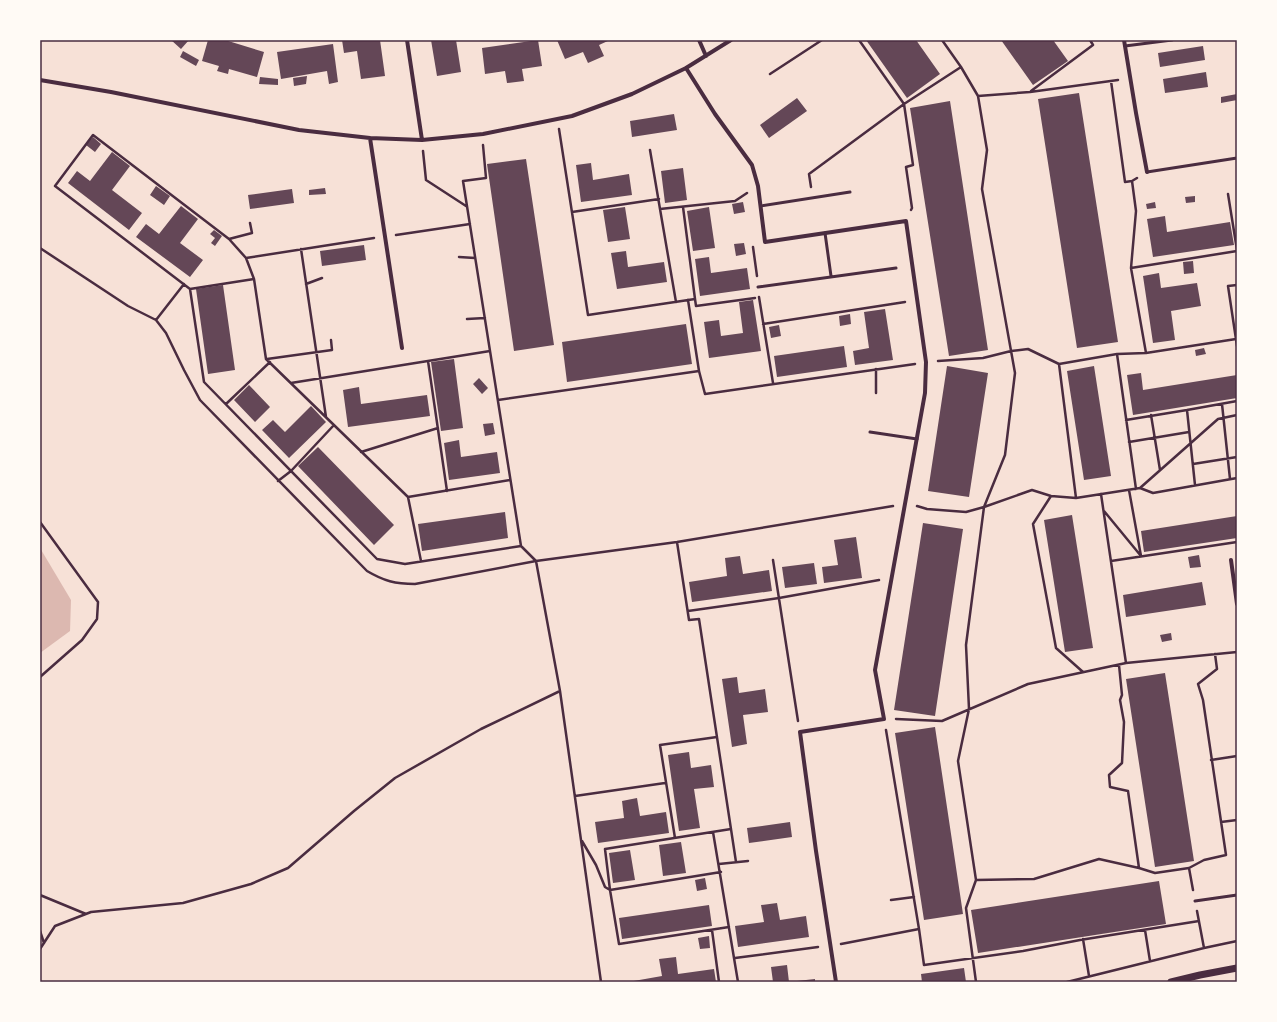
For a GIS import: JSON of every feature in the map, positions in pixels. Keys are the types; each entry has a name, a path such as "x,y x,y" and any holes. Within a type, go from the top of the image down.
{"street":[{"path":"407,40 422,140"},
{"path":"699,40 706,56"},
{"path":"40,80 111,92 299,130 370,138 422,140 483,134 572,116 632,94 686,68 731,40"},
{"path":"1124,40 1147,172"},
{"path":"686,68 718,119 752,165 758,186 765,242 906,221 926,362 925,393 875,670 884,719 800,732 836,982"},
{"path":"370,138 402,348"},
{"path":"1231,560 1237,604"},
{"path":"1171,982 1237,968"}],"lane":[{"path":"1125,46 1172,40"},
{"path":"1147,172 1237,158"},
{"path":"761,206 850,192"},
{"path":"825,233 831,276"},
{"path":"758,287 896,268"},
{"path":"870,432 917,439"},
{"path":"1195,901 1237,895"}],"path":[{"path":"770,74 822,40"},
{"path":"859,40 904,104 914,165 906,167 912,208"},
{"path":"942,40 978,96 987,150 982,189 1015,373 1004,455 984,507 966,645 969,709 958,761 976,880 966,908 976,982"},
{"path":"1030,92 1093,45 1090,40"},
{"path":"812,198 809,174 904,104 961,68"},
{"path":"978,96 1030,92 1131,78"},
{"path":"1111,81 1125,182 1132,181 1147,172"},
{"path":"558,119 588,315 695,299"},
{"path":"483,134 486,178 463,181 466,206 521,546 536,561 560,691 601,982"},
{"path":"422,561 408,497 266,359 254,279 246,258 229,239 93,135 56,186 190,289 204,382 377,559 405,564 521,546"},
{"path":"422,140 426,180 466,206"},
{"path":"650,150 676,302"},
{"path":"1132,181 1136,211 1131,268 1146,353"},
{"path":"660,209 735,201 758,186"},
{"path":"1131,268 1237,251 1228,194"},
{"path":"572,212 659,199"},
{"path":"682,207 696,306 759,297 773,383"},
{"path":"229,239 252,233 250,223"},
{"path":"246,258 470,224"},
{"path":"40,248 128,306 156,320 166,333 200,400 367,571 380,579 396,584 415,584 536,561 677,542 879,507 898,506 906,502 927,509 966,512 1032,490 1051,496 1076,498 1136,489 1140,488 1218,418 1237,415"},
{"path":"301,249 326,417"},
{"path":"459,257 475,258"},
{"path":"306,284 322,278"},
{"path":"190,289 254,279"},
{"path":"156,320 184,284"},
{"path":"1237,285 1228,286 1237,346"},
{"path":"688,300 699,371 705,394 926,362 983,358 1011,351 1028,349 1059,364 1117,354 1146,353 1236,339"},
{"path":"763,324 918,300"},
{"path":"467,319 485,318"},
{"path":"266,359 332,350 332,340"},
{"path":"290,383 490,351"},
{"path":"1117,354 1136,489"},
{"path":"428,361 447,491"},
{"path":"226,404 270,362"},
{"path":"1059,364 1076,498"},
{"path":"876,369 876,393"},
{"path":"498,400 699,371"},
{"path":"1126,420 1237,401"},
{"path":"1222,404 1222,418 1230,479"},
{"path":"1187,410 1195,485"},
{"path":"1151,416 1160,470"},
{"path":"278,481 290,471 334,425"},
{"path":"362,452 438,428"},
{"path":"1129,442 1189,432"},
{"path":"1193,464 1237,457"},
{"path":"1140,488 1153,493 1237,478"},
{"path":"408,497 511,480"},
{"path":"1129,490 1142,556"},
{"path":"1101,494 1126,663"},
{"path":"1051,496 1033,524 1056,648 1083,672"},
{"path":"1103,510 1142,556"},
{"path":"40,522 98,602 97,619 82,640 40,677"},
{"path":"677,542 689,620 699,619 736,862"},
{"path":"1111,561 1237,542"},
{"path":"773,560 800,732"},
{"path":"688,611 779,598 892,579"},
{"path":"1199,921 1083,939 973,959 924,965 884,719 942,721 1028,684 1126,663 1237,652"},
{"path":"976,880 1034,879 1099,859 1155,873 1189,868 1204,860 1226,855 1203,700 1198,684 1217,669 1215,654"},
{"path":"1119,665 1122,695 1120,700 1124,722 1122,763 1109,775 1110,787 1128,791 1139,868"},
{"path":"40,950 55,926 91,912 183,903 251,884 288,868 395,778 481,728 560,691"},
{"path":"675,838 660,745 717,737"},
{"path":"1211,760 1237,756"},
{"path":"575,796 665,783"},
{"path":"1221,822 1237,820"},
{"path":"729,927 619,944 604,849 731,829"},
{"path":"713,832 721,872 738,982"},
{"path":"580,839 596,865 605,887 610,890 721,872"},
{"path":"719,864 748,861"},
{"path":"1189,868 1204,948"},
{"path":"40,895 86,914"},
{"path":"891,900 914,898"},
{"path":"712,930 719,982"},
{"path":"1144,930 1150,961"},
{"path":"40,931 44,943"},
{"path":"1083,939 1089,976"},
{"path":"1067,982 1237,941"}],"shaded area":[{"path":"40,548 71,600 70,631 40,653"}],"building":[{"path":"171,40 189,40 181,49"},
{"path":"208,40 225,40 264,52 257,77 229,69 228,74 217,71 219,66 202,61"},
{"path":"342,40 380,40 385,76 361,79 357,51 344,53"},
{"path":"431,40 456,40 461,72 437,76"},
{"path":"538,40 542,66 522,69 524,81 507,83 505,71 485,74 482,48"},
{"path":"557,40 610,40 599,45 604,56 588,63 583,52 565,59"},
{"path":"866,40 916,40 940,74 907,98"},
{"path":"1001,40 1053,40 1068,61 1033,85"},
{"path":"333,44 338,82 329,84 327,71 281,79 277,52"},
{"path":"1203,46 1205,60 1160,67 1158,53"},
{"path":"183,51 199,60 196,66 180,57"},
{"path":"1206,72 1208,87 1165,93 1163,79"},
{"path":"307,76 306,84 294,86 293,78"},
{"path":"260,77 278,79 278,85 259,84"},
{"path":"1079,93 1118,342 1077,348 1038,99"},
{"path":"1237,94 1237,100 1221,103 1221,97"},
{"path":"797,98 807,111 769,138 760,125"},
{"path":"950,101 988,350 949,356 910,108"},
{"path":"674,114 677,130 632,137 630,121"},
{"path":"93,137 101,144 95,152 86,145"},
{"path":"112,152 130,166 112,190 142,213 129,230 68,183 77,171 90,181"},
{"path":"526,159 554,345 514,351 487,164"},
{"path":"591,163 593,180 629,174 632,195 581,202 576,165"},
{"path":"683,168 687,200 665,203 661,171"},
{"path":"156,186 170,196 164,205 150,195"},
{"path":"325,188 326,194 309,195 309,190"},
{"path":"292,189 294,203 250,209 248,195"},
{"path":"1195,196 1195,202 1186,203 1185,197"},
{"path":"743,202 745,212 734,214 732,204"},
{"path":"1155,202 1156,208 1147,209 1146,204"},
{"path":"181,206 198,219 180,243 203,260 190,277 136,237 146,224 159,234"},
{"path":"625,207 630,239 608,242 603,210"},
{"path":"709,207 715,248 693,251 687,211"},
{"path":"1165,216 1167,232 1230,222 1234,245 1153,257 1147,219"},
{"path":"214,230 222,236 215,246 211,243 215,238 210,234"},
{"path":"744,243 746,254 736,256 734,244"},
{"path":"364,245 366,260 322,266 320,251"},
{"path":"626,251 628,267 664,262 667,282 617,289 611,253"},
{"path":"709,257 711,273 747,268 750,289 700,296 695,259"},
{"path":"1193,261 1194,273 1184,274 1183,262"},
{"path":"1159,273 1161,288 1197,283 1201,306 1171,311 1175,340 1153,343 1143,276"},
{"path":"223,285 235,370 208,374 196,289"},
{"path":"753,300 761,351 709,358 704,322 719,320 721,336 743,333 739,302"},
{"path":"885,309 893,360 855,365 853,351 869,348 864,312"},
{"path":"850,314 851,324 840,326 839,316"},
{"path":"686,324 692,364 567,382 562,342"},
{"path":"779,325 781,336 771,338 769,327"},
{"path":"844,346 847,367 777,377 774,356"},
{"path":"1204,348 1206,354 1196,356 1195,350"},
{"path":"454,359 463,428 441,431 431,362"},
{"path":"947,366 988,373 969,497 928,491"},
{"path":"1094,366 1111,476 1084,480 1067,371"},
{"path":"1141,373 1143,390 1237,375 1237,398 1133,415 1127,375"},
{"path":"479,378 488,388 482,394 473,384"},
{"path":"249,385 270,407 255,422 234,400"},
{"path":"359,387 361,404 427,395 430,416 348,427 343,390"},
{"path":"311,406 326,422 289,458 262,430 273,420 285,432"},
{"path":"493,423 495,434 485,436 483,424"},
{"path":"459,440 461,457 497,452 500,473 449,480 444,443"},
{"path":"318,447 394,525 374,545 298,466"},
{"path":"505,512 508,538 422,551 418,524"},
{"path":"1072,515 1093,648 1065,652 1044,520"},
{"path":"1237,516 1237,538 1144,552 1141,531"},
{"path":"923,523 963,529 935,716 894,710"},
{"path":"856,537 862,578 824,583 822,567 838,565 834,540"},
{"path":"1199,555 1201,567 1190,568 1188,557"},
{"path":"740,556 743,574 769,570 772,591 692,602 689,582 727,576 725,558"},
{"path":"814,563 817,584 785,588 782,567"},
{"path":"1202,582 1206,605 1126,617 1123,595"},
{"path":"1171,633 1172,640 1162,642 1160,635"},
{"path":"1165,673 1194,861 1155,867 1126,679"},
{"path":"737,677 739,693 765,689 768,712 743,715 747,744 732,747 722,679"},
{"path":"935,727 963,914 924,920 895,733"},
{"path":"689,752 691,768 711,765 714,787 694,789 700,828 679,831 668,755"},
{"path":"637,798 640,816 666,812 669,833 598,843 595,822 624,818 622,801"},
{"path":"790,822 792,837 749,843 747,828"},
{"path":"681,842 686,873 663,876 659,845"},
{"path":"630,850 635,880 613,883 609,853"},
{"path":"705,878 707,889 697,891 695,880"},
{"path":"1159,881 1166,924 978,953 971,910"},
{"path":"777,903 780,920 806,916 809,937 738,947 735,926 764,922 761,905"},
{"path":"709,905 712,926 622,939 619,918"},
{"path":"709,936 710,948 700,949 698,938"},
{"path":"676,957 678,974 714,969 716,982 628,982 662,976 659,959"},
{"path":"787,965 789,982 773,982 771,967"},
{"path":"964,968 966,982 922,982 921,974"},
{"path":"815,979 815,982 797,982 797,981"}]}
